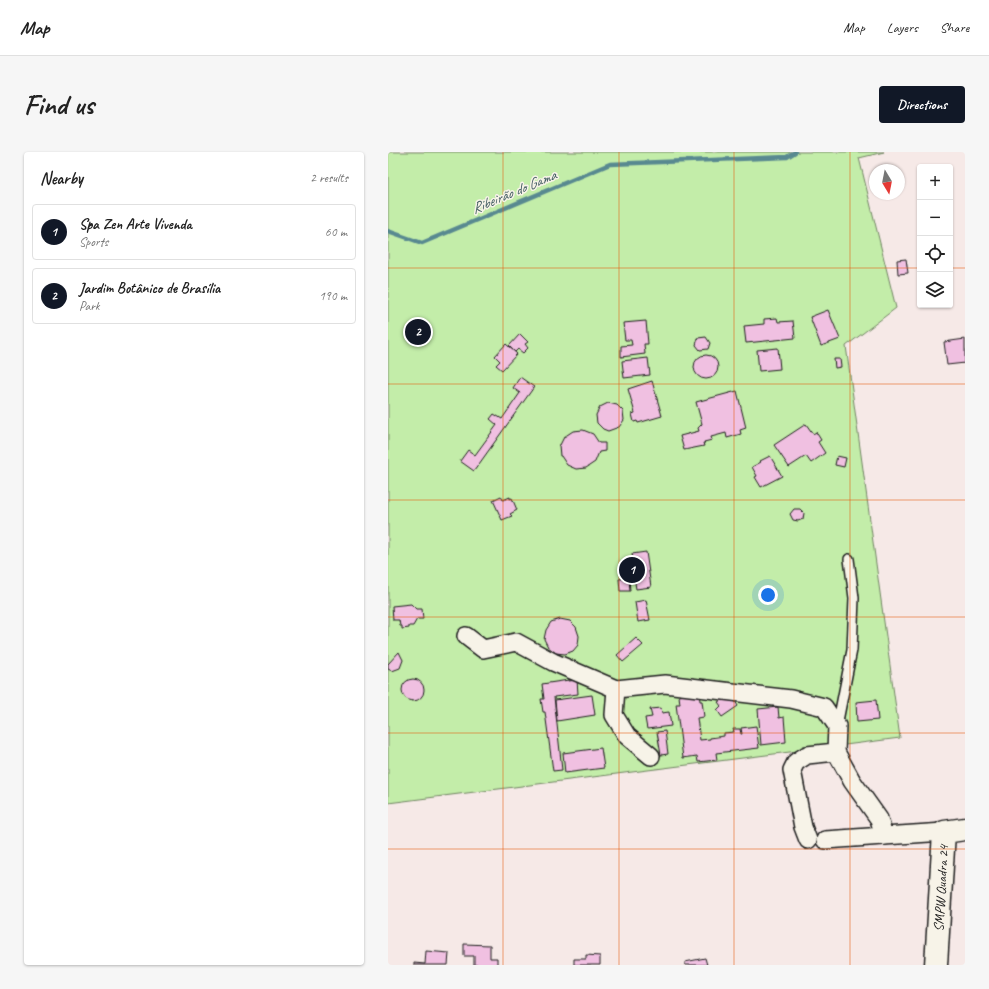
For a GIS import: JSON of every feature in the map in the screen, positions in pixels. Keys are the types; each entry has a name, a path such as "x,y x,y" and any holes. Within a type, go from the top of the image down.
{"street":[{"path":"466,636 483,648 516,642 553,662 616,689 665,684 791,699 824,707 837,726 836,752 852,781 879,819 884,836"},
{"path":"616,689 614,715 627,736 651,756"},
{"path":"836,752 807,755 796,762 792,770 803,827 817,840 955,831"},
{"name":"SMPW Quadra 24","path":"936,965 955,831"}],"lane":[{"path":"837,726 852,650 854,598 849,559"}],"green space":[{"path":"388,152 884,152 859,158 896,308 846,346 900,738 388,803"}],"building":[{"path":"906,259 908,273 898,274 897,260"},
{"path":"828,310 840,339 821,346 810,317"},
{"path":"777,318 778,322 793,321 795,338 746,343 744,326 764,324 764,319"},
{"path":"646,321 648,344 644,344 645,354 621,357 621,346 632,345 631,340 625,340 623,323"},
{"path":"520,334 528,342 525,344 528,348 523,353 518,349 515,352 509,346"},
{"path":"706,337 710,343 708,349 700,350 696,345 698,338"},
{"path":"965,339 965,363 947,365 944,342"},
{"path":"506,344 517,354 502,370 496,365 500,361 495,356"},
{"path":"778,348 780,369 759,371 757,350"},
{"path":"706,355 715,358 718,367 715,376 706,379 697,376 694,367 697,358"},
{"path":"648,358 650,375 624,378 622,361"},
{"path":"834,359 840,359 841,367 835,368"},
{"path":"520,377 534,387 474,471 460,461 468,450 475,455 497,425 490,419 494,414 502,419 520,393 513,388"},
{"path":"652,381 662,416 638,423 637,421 634,422 632,414 635,413 628,389"},
{"path":"737,391 746,428 740,430 741,434 727,438 726,433 711,437 712,440 703,443 704,446 684,450 680,436 699,431 698,428 702,424 696,402"},
{"path":"608,403 617,405 623,411 624,420 619,427 608,431 603,429 597,423 596,415 600,407"},
{"path":"806,424 813,434 816,432 821,440 818,442 825,453 811,463 806,456 789,467 774,445"},
{"path":"583,430 593,434 599,443 605,443 605,451 599,452 595,462 586,468 576,469 567,465 560,456 559,445 564,437 573,431"},
{"path":"770,456 782,476 761,487 755,477 757,476 752,467"},
{"path":"837,456 846,458 844,467 835,465"},
{"path":"501,496 503,500 510,497 510,499 512,498 517,510 510,514 512,516 502,520 493,500"},
{"path":"794,509 800,509 804,513 803,519 798,521 793,520 790,514"},
{"path":"646,552 651,587 636,589 632,554"},
{"path":"629,578 630,591 620,591 619,579"},
{"path":"646,600 650,620 638,622 635,602"},
{"path":"411,604 416,609 422,609 423,619 417,619 413,626 402,629 399,620 393,620 392,606"},
{"path":"560,619 570,621 576,627 579,636 578,645 573,651 565,654 556,653 548,647 544,639 546,630 551,622"},
{"path":"636,638 643,645 623,662 617,655"},
{"path":"399,652 403,660 400,668 392,671 388,669 388,664"},
{"path":"413,679 421,682 424,690 421,698 413,701 405,698 402,690 405,682"},
{"path":"577,680 578,694 554,697 562,770 553,771 545,712 543,712 541,699 544,699 542,684"},
{"path":"699,693 700,701 702,701 704,717 697,718 700,740 724,736 724,733 734,732 733,729 740,729 742,734 741,728 756,726 759,748 716,753 717,760 698,762 697,756 683,758 676,704 680,704 679,696"},
{"path":"592,695 595,715 557,721 555,700"},
{"path":"726,697 729,701 733,698 738,706 722,717 717,710 721,706 718,702"},
{"path":"876,700 878,720 857,722 856,702"},
{"path":"778,707 779,718 784,717 786,742 761,745 758,709"},
{"path":"661,708 662,713 669,712 671,726 647,729 645,718 652,717 650,709"},
{"path":"665,731 668,754 661,755 657,732"},
{"path":"601,748 604,768 565,773 563,753"},
{"path":"464,944 490,945 490,958 497,958 497,965 474,965 474,956 464,956"},
{"path":"426,951 449,953 448,965 414,965 414,963 425,964"},
{"path":"586,955 600,956 600,965 574,965 574,959 586,959"},
{"path":"705,958 707,965 685,965 685,962"}],"waterway":[{"name":"Ribeirão do Gama","path":"388,231 422,243 610,164 787,157 795,152"}],"place":[{"name":"Jardim Botânico de Brasília","path":"418,332"},
{"name":"Spa Zen Arte Vivenda","path":"632,570"}]}
